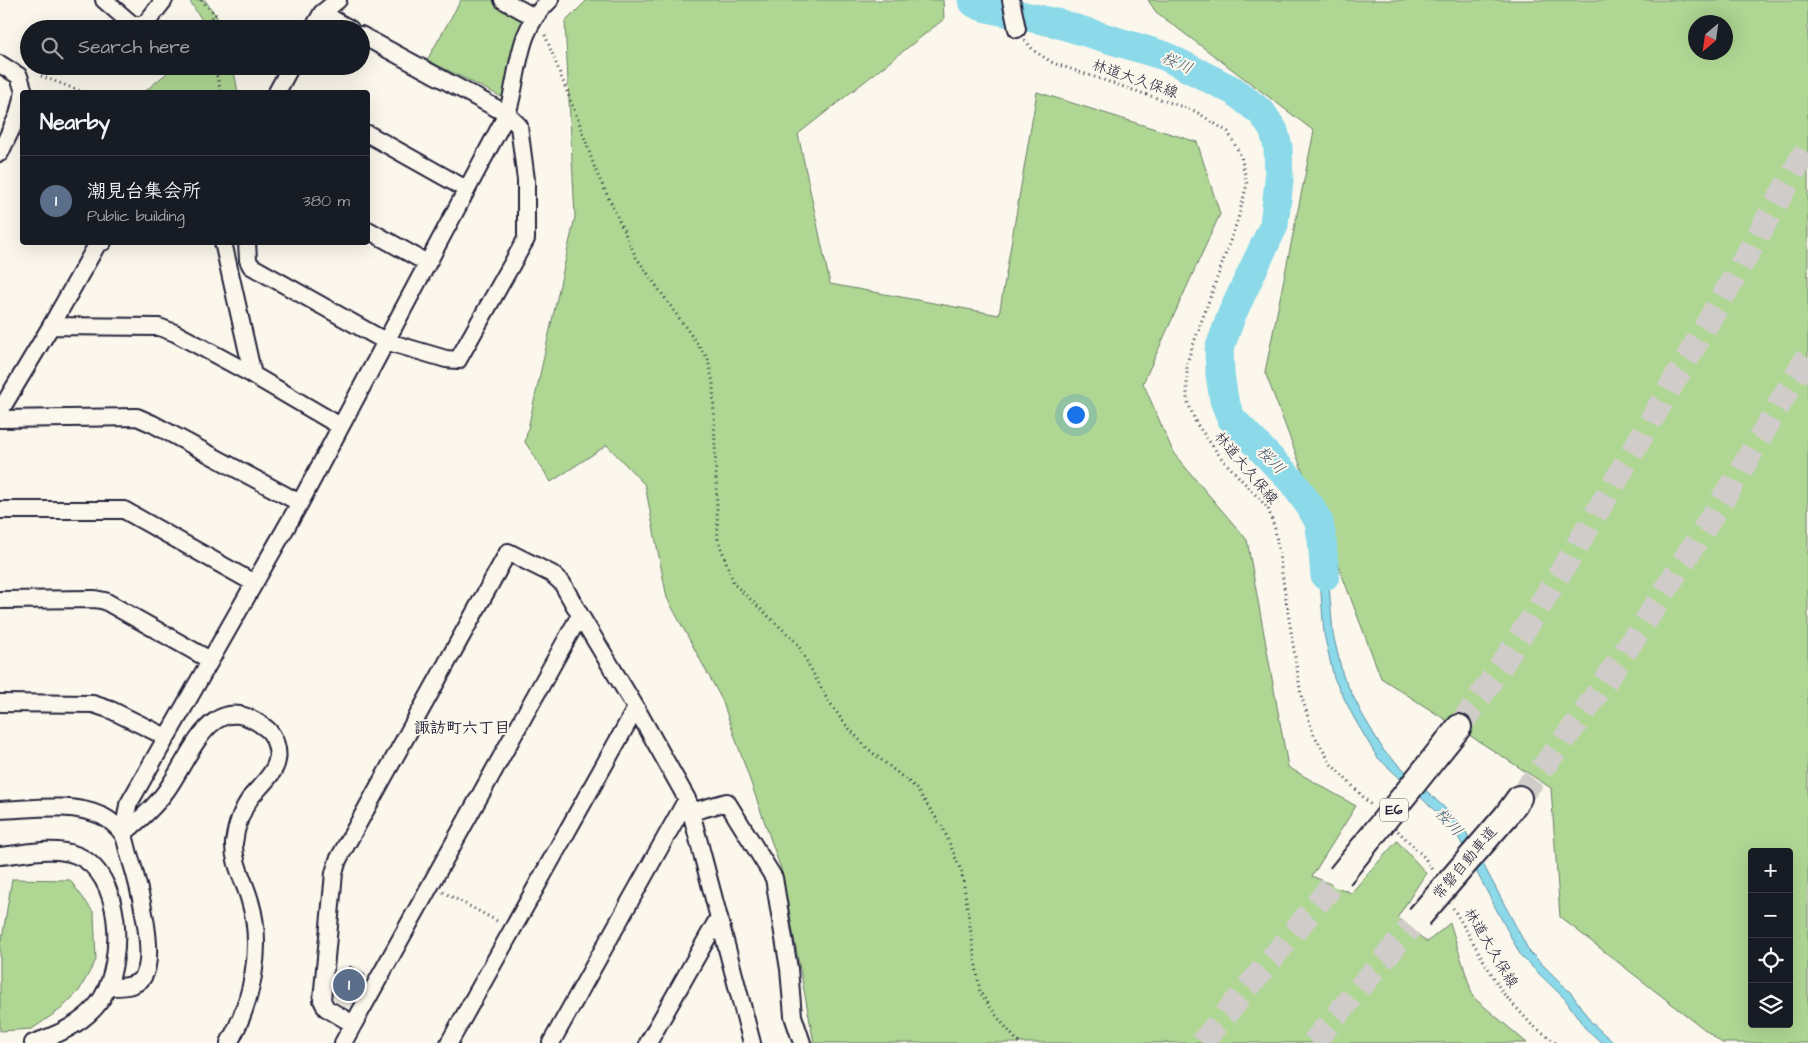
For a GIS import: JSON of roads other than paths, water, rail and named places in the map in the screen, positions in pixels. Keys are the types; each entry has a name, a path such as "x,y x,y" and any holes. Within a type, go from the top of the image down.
{"highway":[{"name":"E6","path":"1336,882 1453,735"},
{"name":"常磐自動車道","path":"1415,922 1512,807"}],"street":[{"path":"104,0 127,20"},
{"path":"148,20 164,0"},
{"path":"318,20 322,13 338,0"},
{"path":"503,0 534,17"},
{"path":"108,986 130,986 142,979 148,957 141,893 124,834 128,805 300,503 507,114 514,94 518,59 526,33 534,17 550,0"},
{"path":"1011,0 1017,29"},
{"path":"322,13 334,20"},
{"path":"247,245 248,260 251,266 385,341 437,357 458,360 526,239 526,180 519,126 507,114 370,40"},
{"path":"0,64 19,76 23,90"},
{"path":"283,90 288,75"},
{"path":"0,153 18,115 20,106"},
{"path":"370,135 466,189"},
{"path":"370,231 427,263"},
{"path":"0,411 52,326 97,245"},
{"path":"224,245 253,375"},
{"path":"52,326 159,327 175,333 253,375 340,426"},
{"path":"0,419 137,417 300,503"},
{"path":"0,510 124,510 254,582"},
{"path":"353,1024 326,1008 322,1000 334,873 338,860 508,552 552,574 562,584 636,708 689,805 750,1042"},
{"path":"0,600 95,599 105,601 210,660"},
{"path":"343,1043 580,615"},
{"path":"0,703 94,704 111,710 166,737"},
{"path":"449,1043 636,708"},
{"path":"124,834 155,805 167,790 200,734 210,724 223,717 241,715 256,721 270,731 278,748 277,762 241,813 236,831 234,846 238,868 250,902 257,936 254,971 245,1006 228,1043"},
{"path":"689,805 727,802 774,878 789,969 793,1016 802,1043"},
{"path":"551,1043 689,805"},
{"path":"0,810 66,808 87,811 103,816 124,834"},
{"path":"0,856 56,851 75,855 91,863 101,875 110,896 115,919 117,938 114,963 108,986 101,1000 76,1024 47,1039 33,1043"},
{"path":"648,1043 719,917"}],"water":[{"path":"1325,536 1333,634 1343,676 1362,714 1384,751 1449,812 1465,830 1529,951 1572,994 1591,1022 1614,1043 1602,1043 1585,1028 1565,999 1521,956 1456,833 1443,818 1377,757 1354,718 1334,678 1324,634 1317,540"}],"waterway":[{"name":"桜川","path":"972,0 983,7 1056,23 1165,56 1234,91 1262,113 1274,131 1278,147 1279,181 1274,225 1232,314 1219,350 1220,374 1224,400 1231,418 1292,481 1319,522 1325,576"}],"tunnel":[{"path":"1459,727 1530,621 1619,476 1808,147"},
{"path":"1519,798 1580,719 1654,608 1741,470 1808,355"},
{"path":"1202,1043 1331,887"},
{"path":"1313,1043 1411,927"}],"place":[{"name":"潮見台集会所","path":"349,985"}],"district":[{"name":"諏訪町六丁目","path":"462,728"}]}
